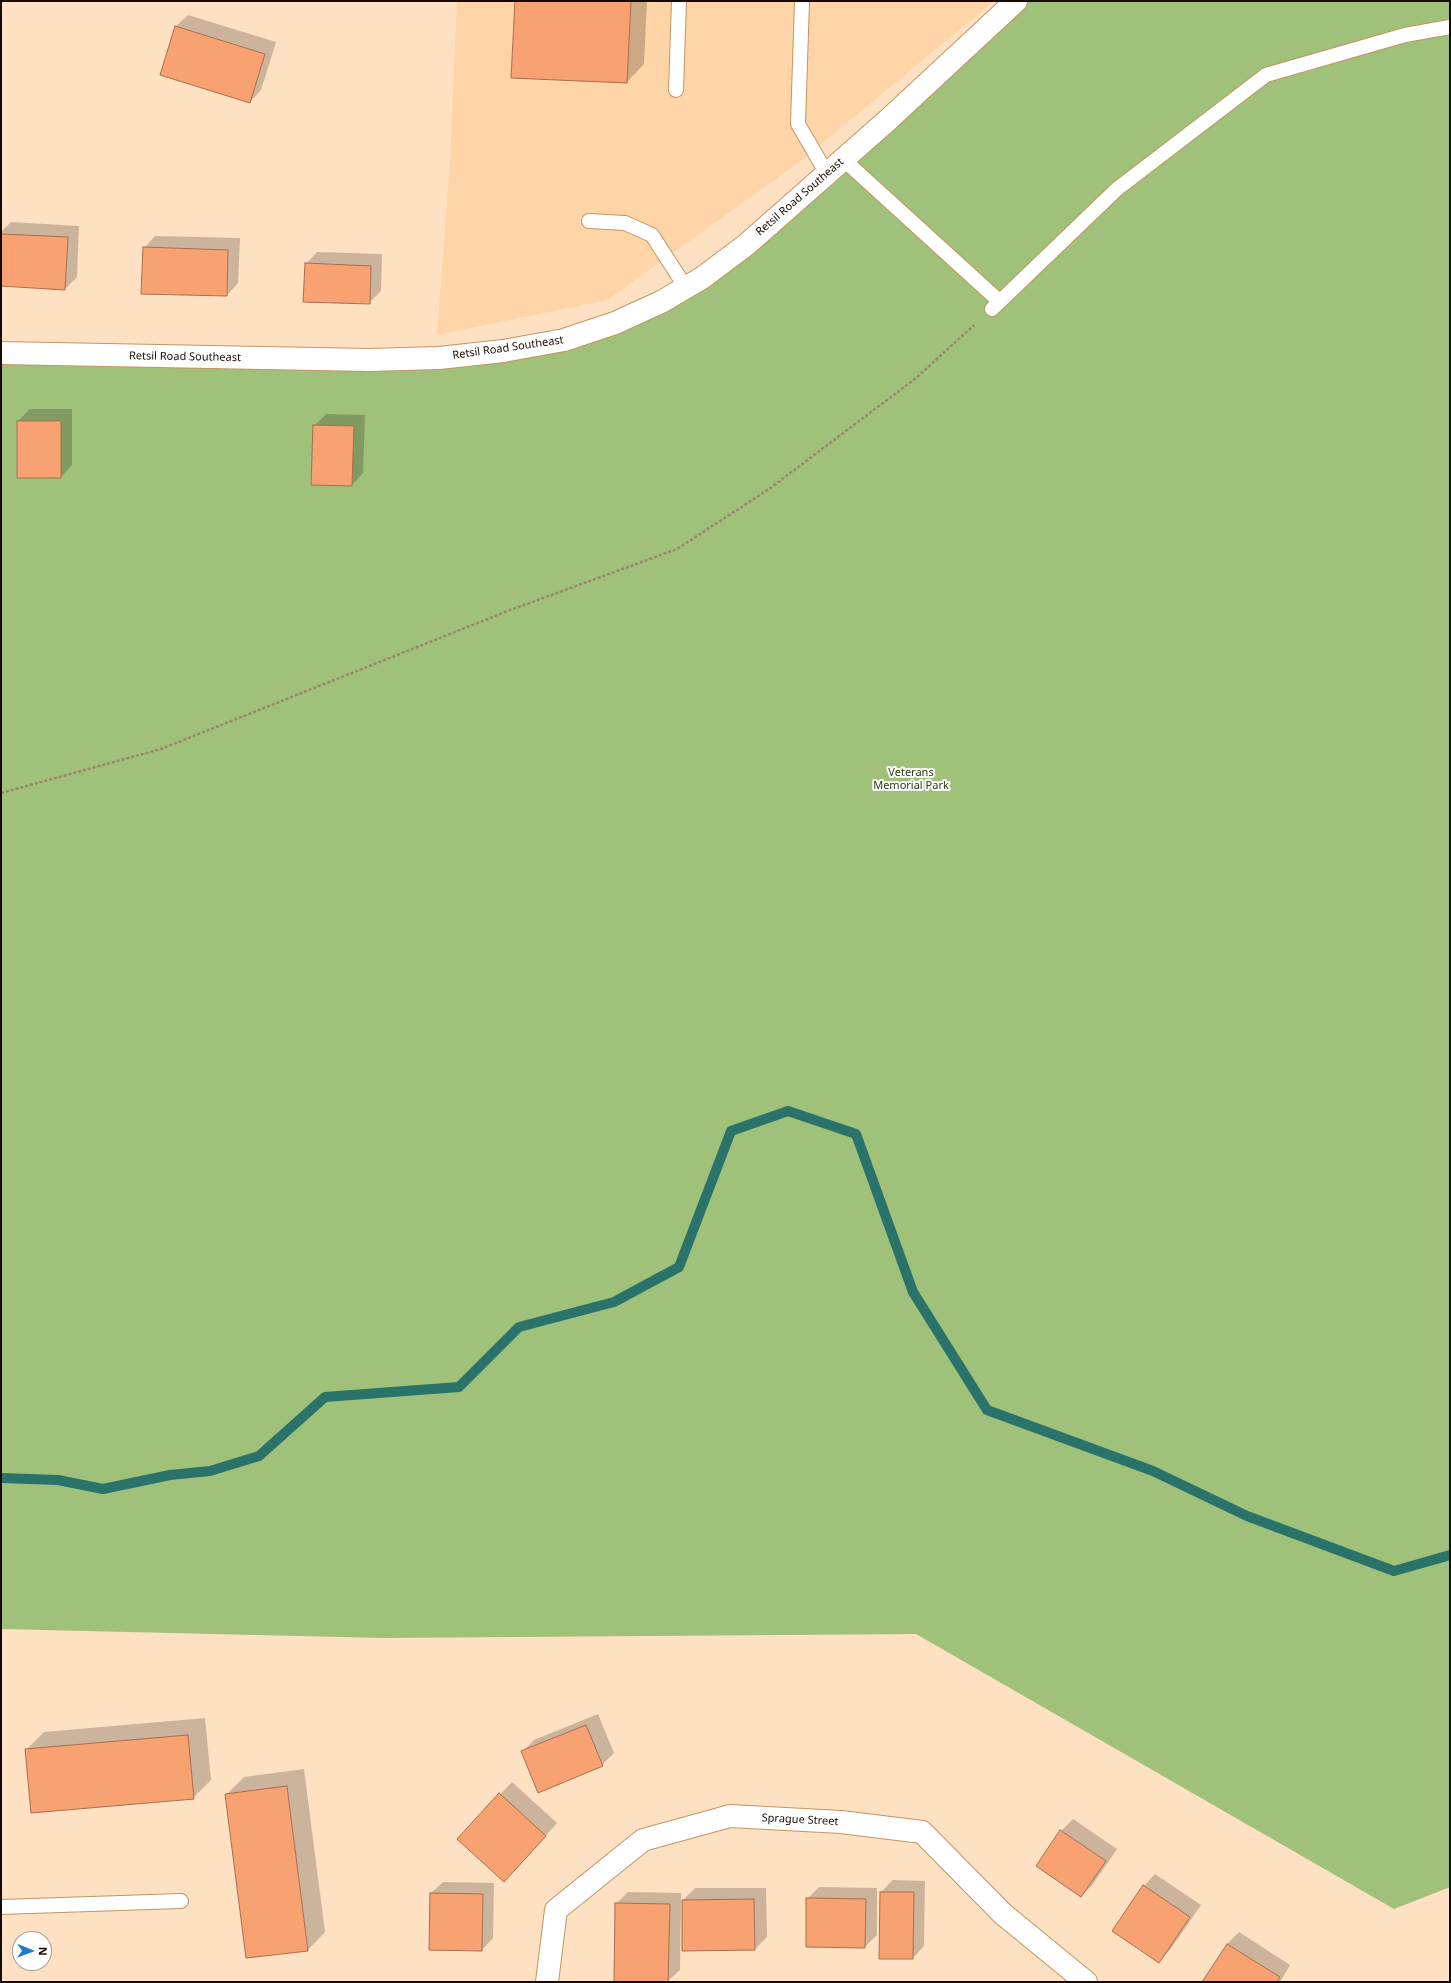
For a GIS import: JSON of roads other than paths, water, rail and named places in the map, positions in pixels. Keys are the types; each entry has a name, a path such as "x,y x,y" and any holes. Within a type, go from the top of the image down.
{"street":[{"name":"Retsil Road Southeast","path":"1,353 369,360 439,358 503,351 564,340 615,323 661,302 686,288 746,245 827,174 1016,1"},
{"name":"Sprague Street","path":"547,1982 556,1910 643,1840 730,1816 841,1822 922,1832 1004,1914 1086,1982"}],"lane":[{"path":"676,90 679,1"},
{"path":"802,1 798,124 827,174"},
{"path":"843,159 996,305 1117,190 1266,75 1405,36 1450,27"},
{"path":"589,221 625,223 652,235 686,288"},
{"path":"1,1907 181,1902"}],"waterway":[{"path":"1,1478 58,1480 103,1489 170,1475 210,1471 259,1456 325,1397 459,1387 519,1327 614,1302 679,1267 731,1131 788,1111 856,1134 913,1292 987,1410 1153,1471 1247,1516 1394,1571 1450,1555"}],"park label":[{"name":"Veterans Memorial Park","path":"911,779"}]}
